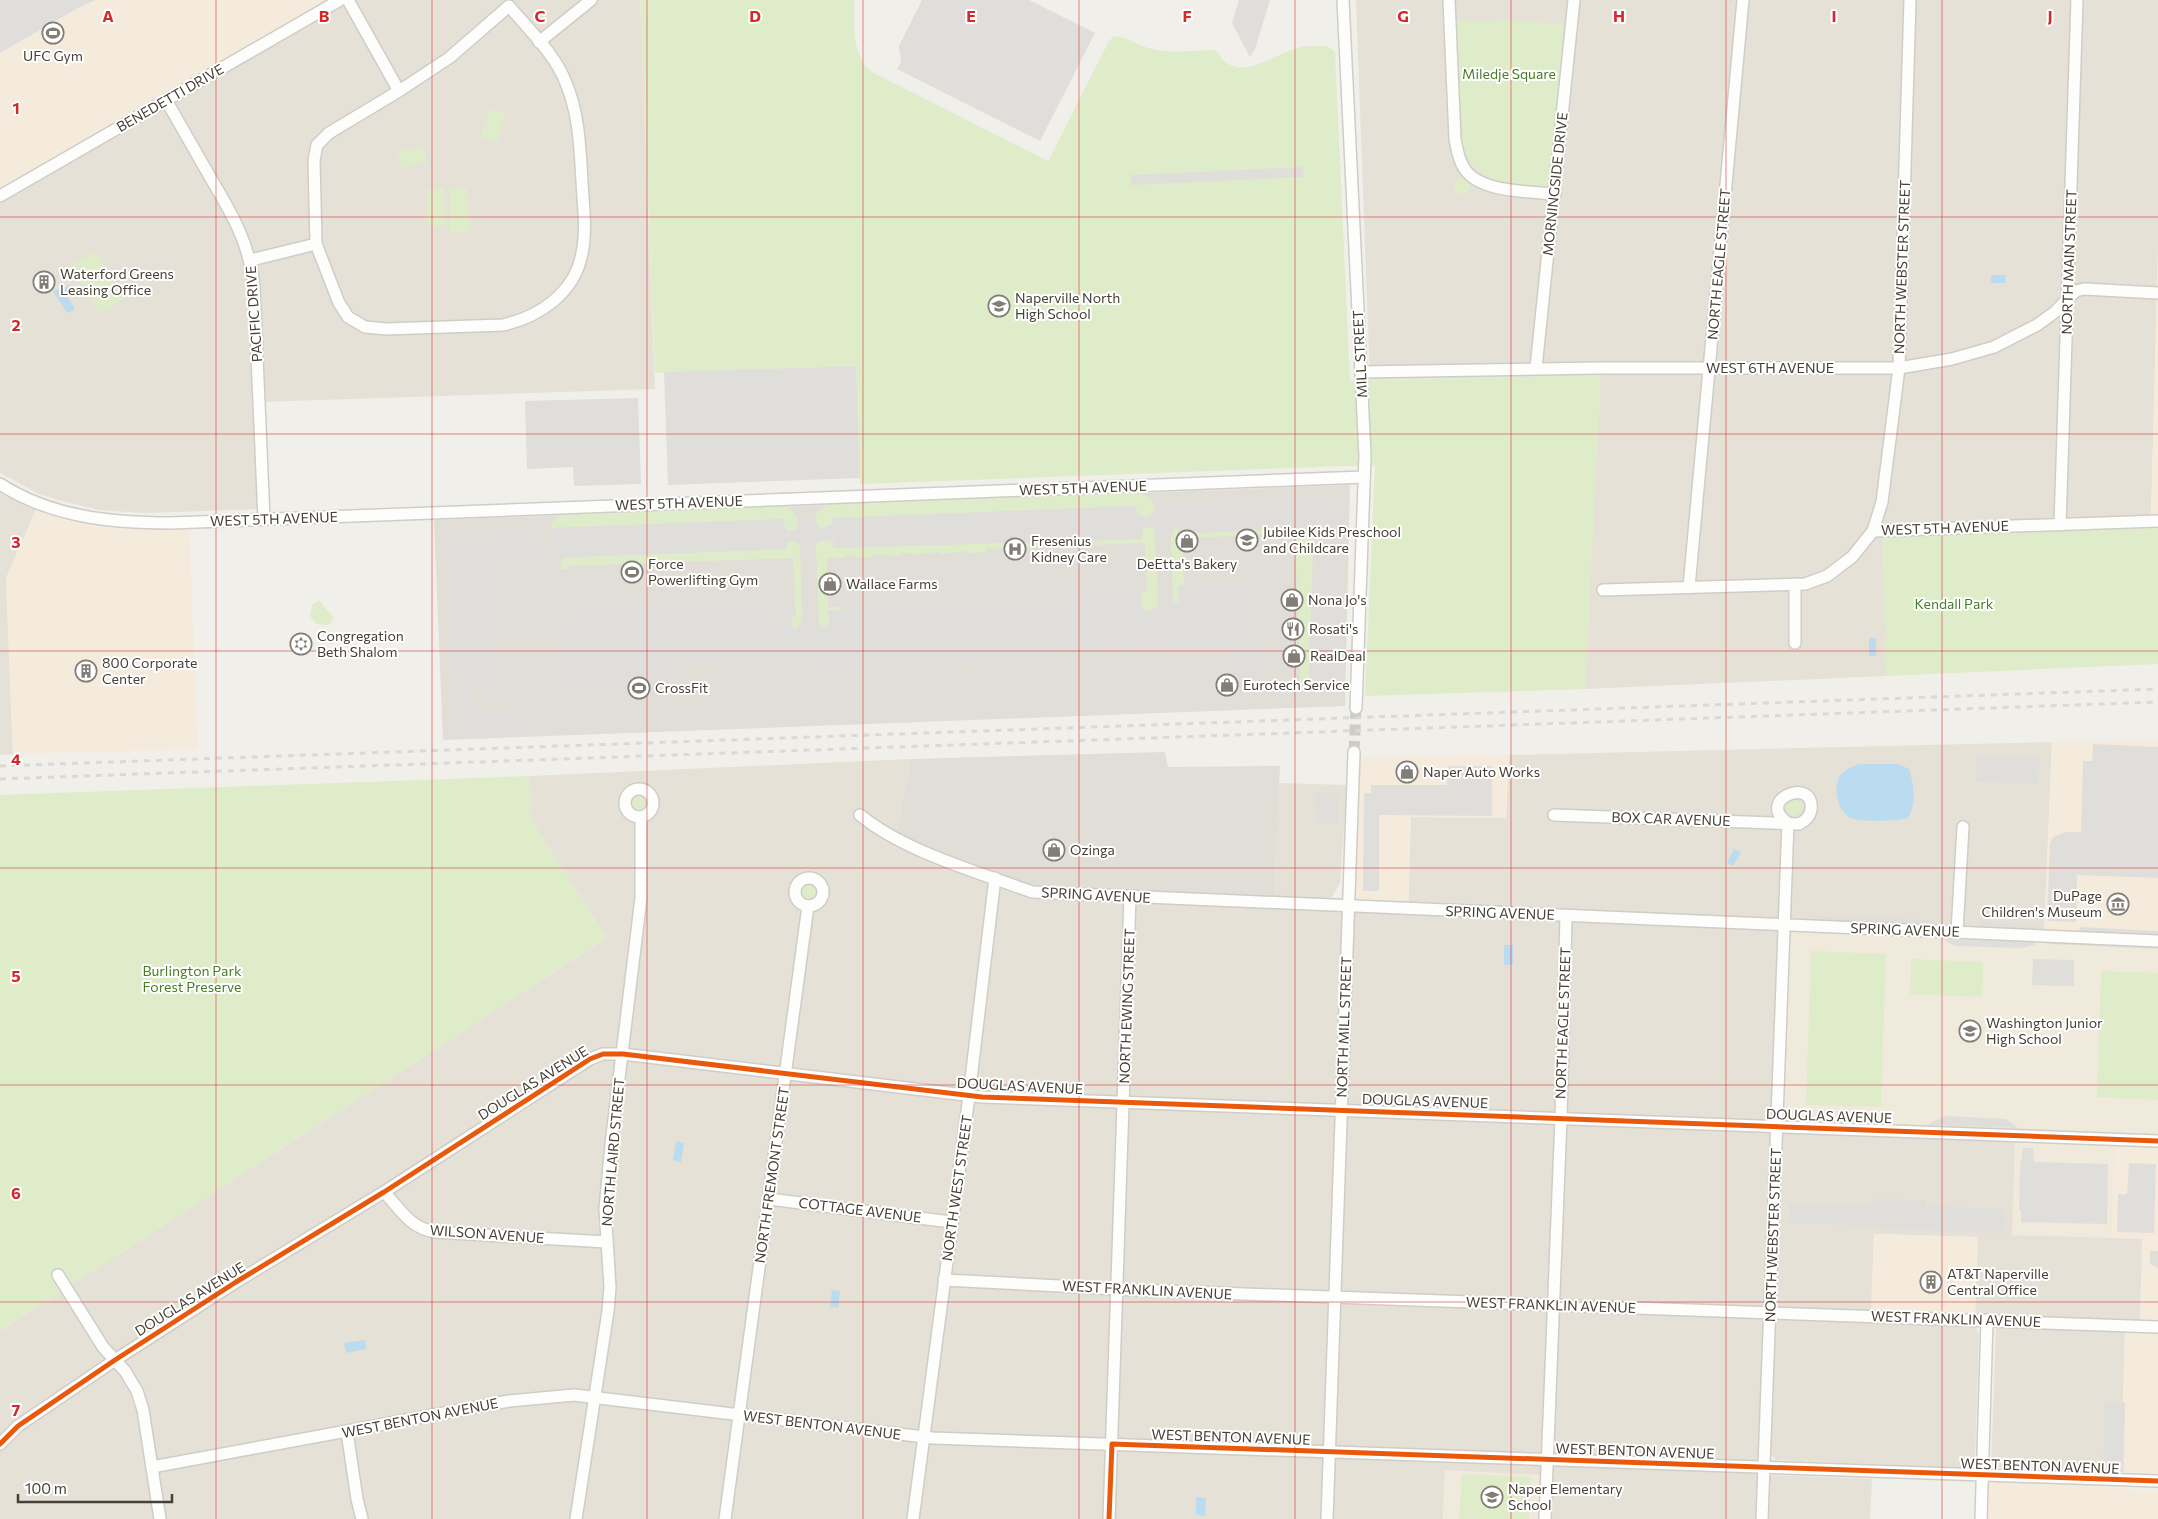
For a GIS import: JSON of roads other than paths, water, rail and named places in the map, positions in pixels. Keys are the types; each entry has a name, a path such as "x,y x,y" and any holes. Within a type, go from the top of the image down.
{"street":[{"name":"BENEDETTI DRIVE","path":"0,196 340,0"},
{"path":"348,0 399,91"},
{"path":"539,42 591,0"},
{"name":"MILL STREET","path":"1343,0 1361,372 1364,477 1356,708"},
{"path":"1449,0 1456,138 1458,156 1464,170 1476,180 1493,187 1555,194"},
{"name":"MORNINGSIDE DRIVE","path":"1536,368 1574,0"},
{"name":"NORTH EAGLE STREET","path":"1689,587 1743,0"},
{"name":"NORTH WEBSTER STREET","path":"1873,531 1882,502 1900,368 1910,0"},
{"name":"NORTH MAIN STREET","path":"2060,524 2069,296 2077,0"},
{"path":"507,3 557,65 566,81 576,119 581,166 584,236 580,266 554,302 534,315 503,326 386,329 365,327 356,323 344,311 316,244 314,160 317,145 329,133 449,58 507,3"},
{"name":"PACIFIC DRIVE","path":"166,100 233,217 245,241 251,260 254,286 264,519"},
{"path":"251,260 316,244"},
{"name":"WEST 6TH AVENUE","path":"1361,372 1536,368 1900,368 1952,359 2006,341 2045,320 2076,291 2084,289 2158,293"},
{"name":"WEST 5TH AVENUE","path":"0,484 32,501 60,511 112,521 171,523 1364,477"},
{"name":"WEST 5TH AVENUE","path":"1603,590 1795,584 1815,581 1834,572 1852,556 1873,531 2158,521"},
{"path":"1795,584 1795,643"},
{"name":"NORTH MILL STREET","path":"1327,1519 1354,752"},
{"name":"SPRING AVENUE","path":"860,815 878,829 902,842 1032,892 2158,941"},
{"name":"BOX CAR AVENUE","path":"1554,815 1788,823"},
{"name":"NORTH LAIRD STREET","path":"576,1519 609,1303 610,1287 605,1209 641,898 641,817"},
{"name":"NORTH WEBSTER STREET","path":"1762,1519 1788,823"},
{"path":"1957,932 1963,827"},
{"name":"NORTH WEST STREET","path":"913,1519 922,1438 969,1096 995,878"},
{"name":"NORTH EWING STREET","path":"1109,1519 1130,897"},
{"name":"NORTH FREMONT STREET","path":"725,1519 808,906"},
{"name":"NORTH EAGLE STREET","path":"1545,1519 1561,1118 1566,916"},
{"name":"DOUGLAS AVENUE","path":"0,1444 18,1426 115,1360 236,1282 384,1192 590,1059 603,1054 623,1054 969,1096 2158,1141"},
{"name":"WILSON AVENUE","path":"384,1192 415,1226 422,1230 606,1242"},
{"name":"COTTAGE AVENUE","path":"769,1199 951,1222"},
{"path":"58,1275 103,1346 125,1371 137,1391 143,1410 160,1519"},
{"name":"WEST FRANKLIN AVENUE","path":"944,1280 1335,1297 2158,1327"},
{"path":"1981,1519 1988,1320"},
{"name":"WEST BENTON AVENUE","path":"152,1467 509,1401 555,1396 595,1396 922,1438 2158,1481"},
{"path":"347,1432 356,1499 362,1519"}],"water":[{"path":"1991,275 2006,275 2005,283 1991,283"},
{"path":"70,285 74,292 67,296 75,309 67,313 53,291"},
{"path":"1869,638 1876,638 1876,656 1869,656"},
{"path":"1859,764 1898,764 1909,769 1914,800 1908,818 1866,821 1848,817 1838,801 1838,781 1844,772"},
{"path":"1734,849 1741,852 1733,866 1727,863"},
{"path":"1504,945 1513,945 1513,965 1504,965"},
{"path":"676,1141 684,1143 681,1162 673,1160"},
{"path":"832,1290 840,1291 838,1308 830,1307"},
{"path":"365,1340 366,1349 346,1353 344,1343"},
{"path":"1196,1497 1206,1498 1205,1516 1196,1515"}],"tunnel":[{"path":"1354,752 1356,708"}],"railway":[{"path":"0,766 2158,689"},
{"path":"0,779 2158,702"}],"place":[{"name":"UFC Gym","path":"53,33"},
{"name":"Waterford Greens Leasing Office","path":"44,282"},
{"name":"Naperville North High School","path":"999,306"},
{"name":"Jubilee Kids Preschool and Childcare","path":"1247,540"},
{"name":"DeEtta's Bakery","path":"1187,541"},
{"name":"Fresenius Kidney Care","path":"1015,549"},
{"name":"Force Powerlifting Gym","path":"632,572"},
{"name":"Wallace Farms","path":"830,584"},
{"name":"Nona Jo's","path":"1292,600"},
{"name":"Rosati's","path":"1293,629"},
{"name":"Congregation Beth Shalom","path":"301,644"},
{"name":"RealDeal","path":"1294,656"},
{"name":"800 Corporate Center","path":"86,671"},
{"name":"Eurotech Service","path":"1227,685"},
{"name":"CrossFit","path":"639,688"},
{"name":"Naper Auto Works","path":"1407,772"},
{"name":"Ozinga","path":"1054,850"},
{"name":"DuPage Children's Museum","path":"2118,904"},
{"name":"Washington Junior High School","path":"1970,1031"},
{"name":"AT&T Naperville Central Office","path":"1931,1282"},
{"name":"Naper Elementary School","path":"1492,1497"}],"park label":[{"name":"Miledje Square","path":"1509,74"},
{"name":"Kendall Park","path":"1954,604"},
{"name":"Burlington Park Forest Preserve","path":"192,980"}]}
